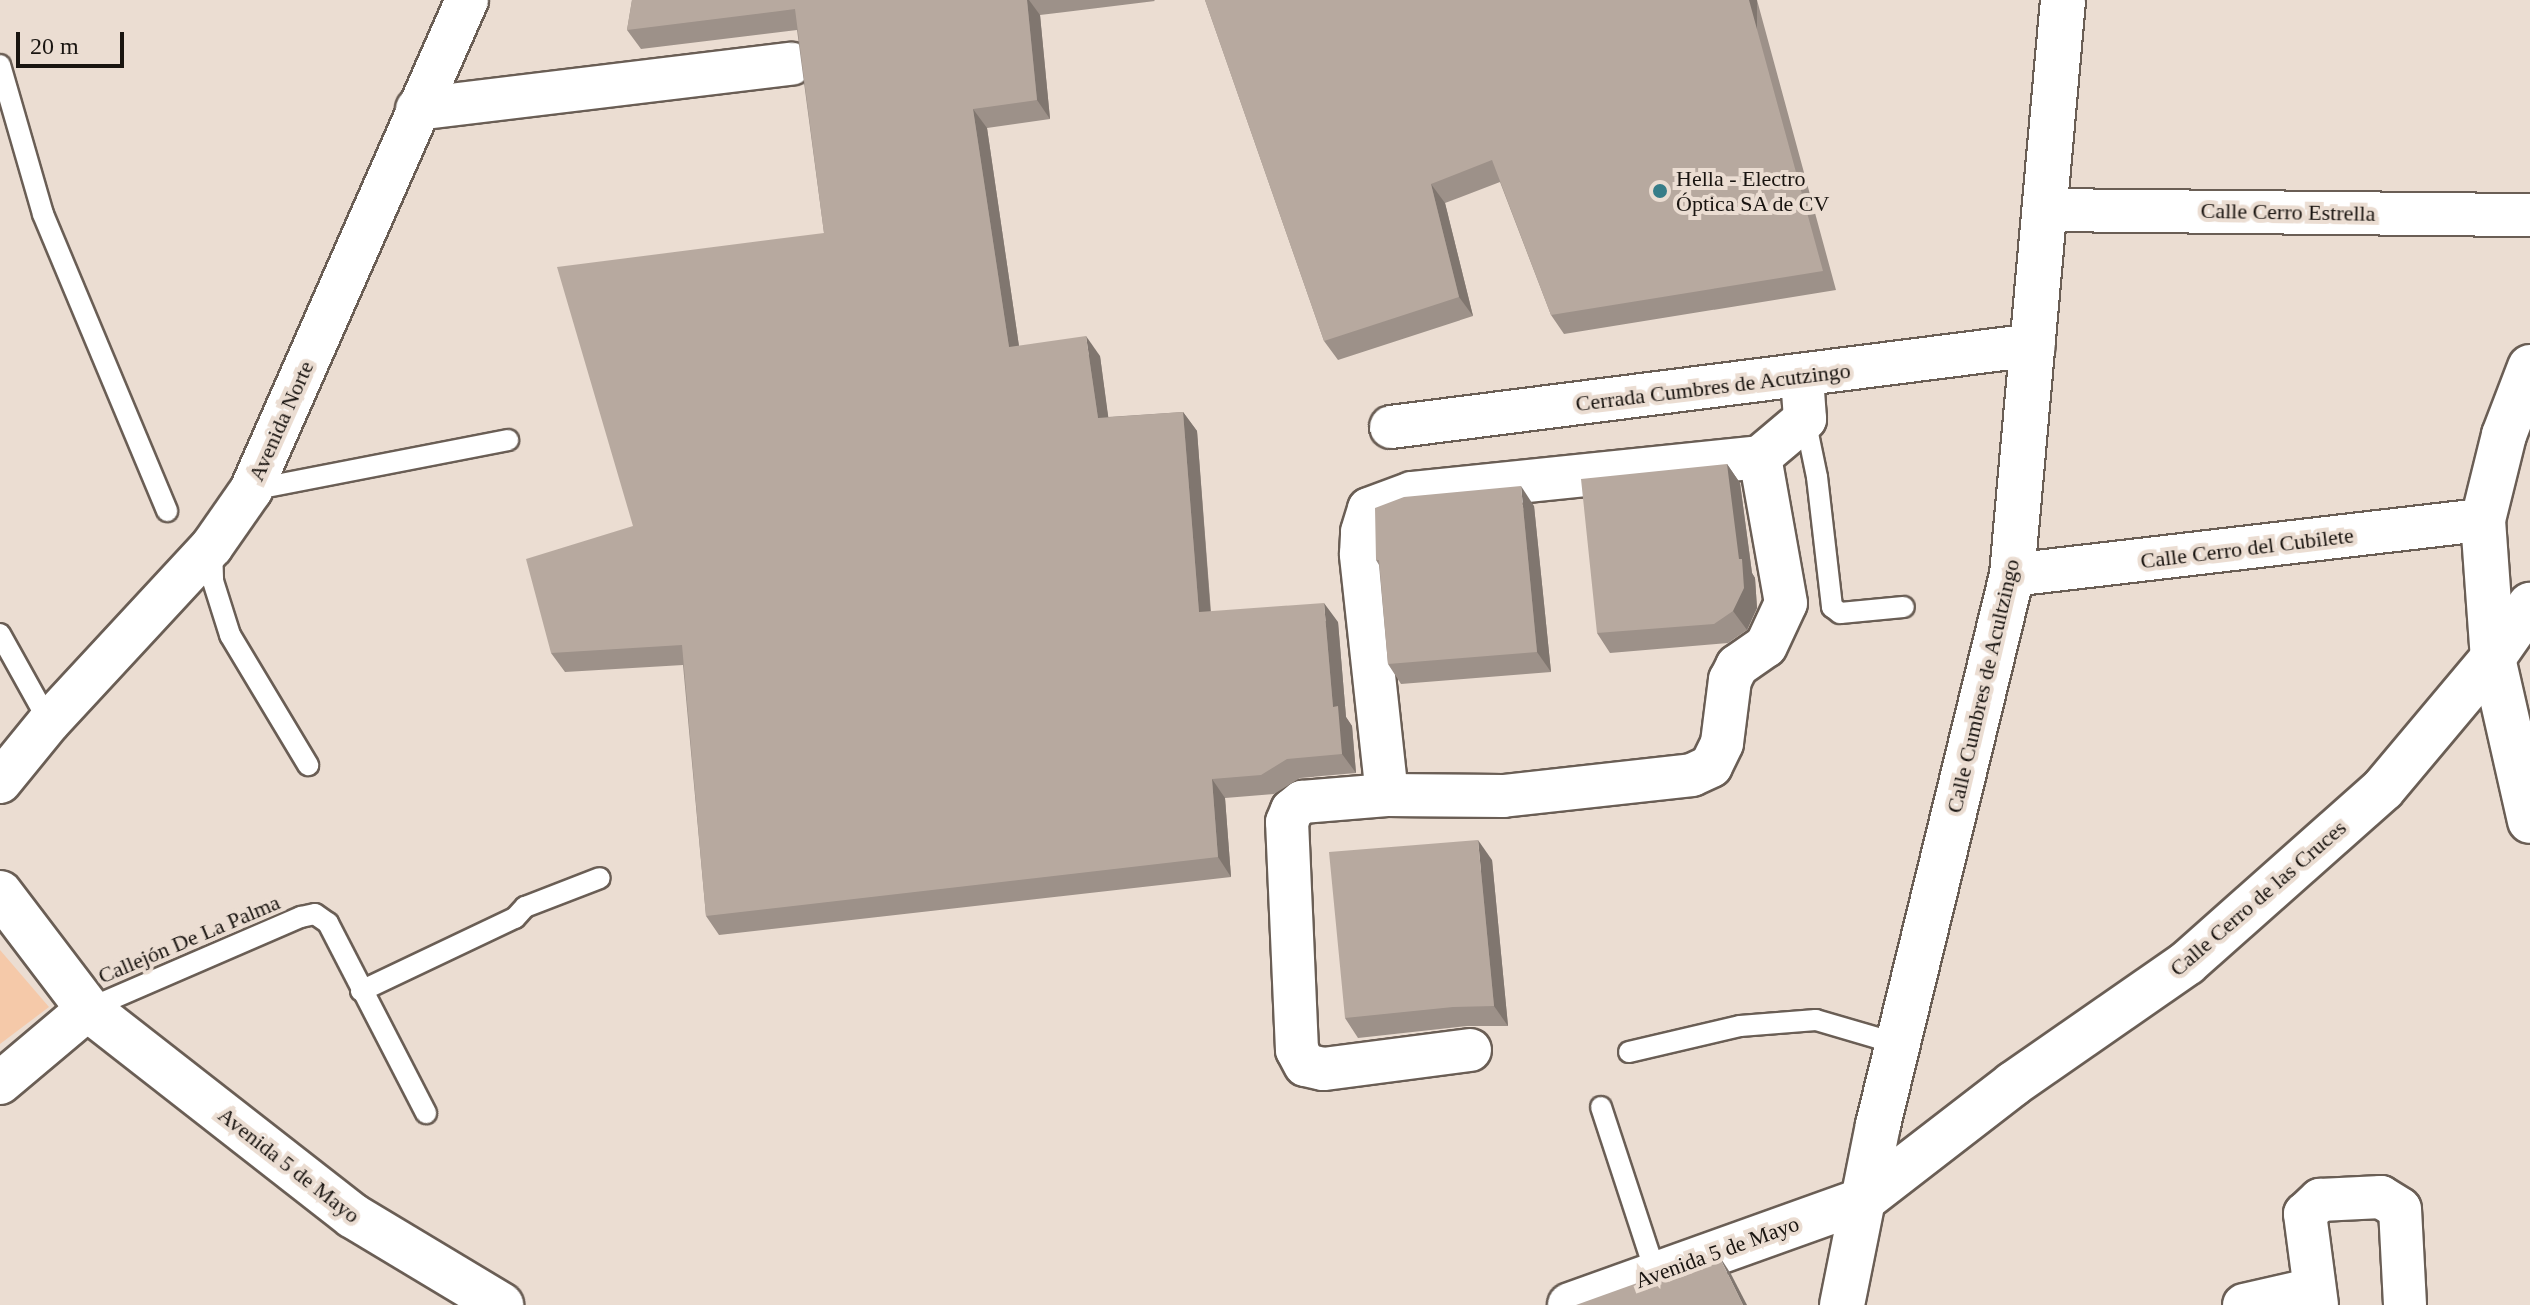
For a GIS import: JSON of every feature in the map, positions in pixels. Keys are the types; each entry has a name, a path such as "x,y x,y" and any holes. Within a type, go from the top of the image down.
{"street":[{"name":"Avenida Norte","path":"0,782 49,722 212,546 251,490 467,0"},
{"name":"Calle Cumbres de Acultzingo","path":"1842,1305 1878,1125 2012,575 2063,0"},
{"path":"417,109 791,64"},
{"name":"Calle Cerro Estrella","path":"2045,210 2530,215"},
{"name":"Cerrada Cumbres de Acutzingo","path":"1391,427 2034,345"},
{"path":"2530,367 2504,435 2483,520 2493,658 2530,821"},
{"path":"1387,795 1361,554 1362,532 1369,509 1412,493 1760,457 1805,419 1802,377"},
{"path":"1470,1050 1323,1069 1305,1065 1297,1050 1287,822 1292,810 1302,802 1387,795 1503,796 1692,775 1711,766 1722,743 1730,680 1737,666 1766,646 1786,603 1760,457"},
{"name":"Calle Cerro del Cubilete","path":"2012,575 2483,520"},
{"name":"Calle Cerro de las Cruces","path":"1863,1200 2013,1084 2187,963 2383,789 2493,658 2530,605"},
{"name":"Avenida 5 de Mayo","path":"0,893 88,1009 353,1216 501,1305"},
{"path":"0,1083 88,1009"},
{"path":"2244,1305 2316,1297 2305,1214 2320,1200 2381,1197 2400,1209 2405,1305"},
{"name":"Avenida 5 de Mayo","path":"1570,1305 1863,1200"}],"lane":[{"path":"0,65 43,214 167,511"},
{"path":"1805,419 1817,477 1832,607 1840,613 1904,607"},
{"path":"251,490 508,440"},
{"path":"212,546 213,581 230,635 308,765"},
{"path":"0,634 49,722"},
{"path":"361,991 515,918 525,907 600,878"},
{"name":"Callejón De La Palma","path":"88,1009 301,917 315,914 328,923 426,1113"},
{"path":"1629,1052 1740,1026 1816,1020 1898,1044"},
{"path":"1601,1107 1656,1274"}],"shaded area":[{"path":"0,950 49,1007 0,1044"}],"building":[{"path":"632,0 1027,0 1037,100 973,109 1009,347 1086,336 1098,418 1183,412 1199,612 1324,603 1333,707 1338,706 1342,754 1287,759 1261,775 1212,779 1218,857 706,916 682,645 551,653 526,559 633,526 557,267 824,233 795,9 627,30"},
{"name":"Hella - Electro Óptica SA de CV","path":"1205,0 1749,0 1823,271 1551,315 1492,160 1431,184 1459,297 1324,341"},
{"path":"1727,464 1744,588 1733,611 1714,624 1597,633 1581,479"},
{"path":"1521,486 1537,652 1388,664 1379,560 1376,560 1375,508 1404,497"},
{"path":"1478,840 1494,1006 1345,1018 1329,852"},
{"path":"1718,1254 1743,1305 1576,1305"}],"place":[{"name":"Hella - Electro Óptica SA de CV","path":"1660,191"}]}
